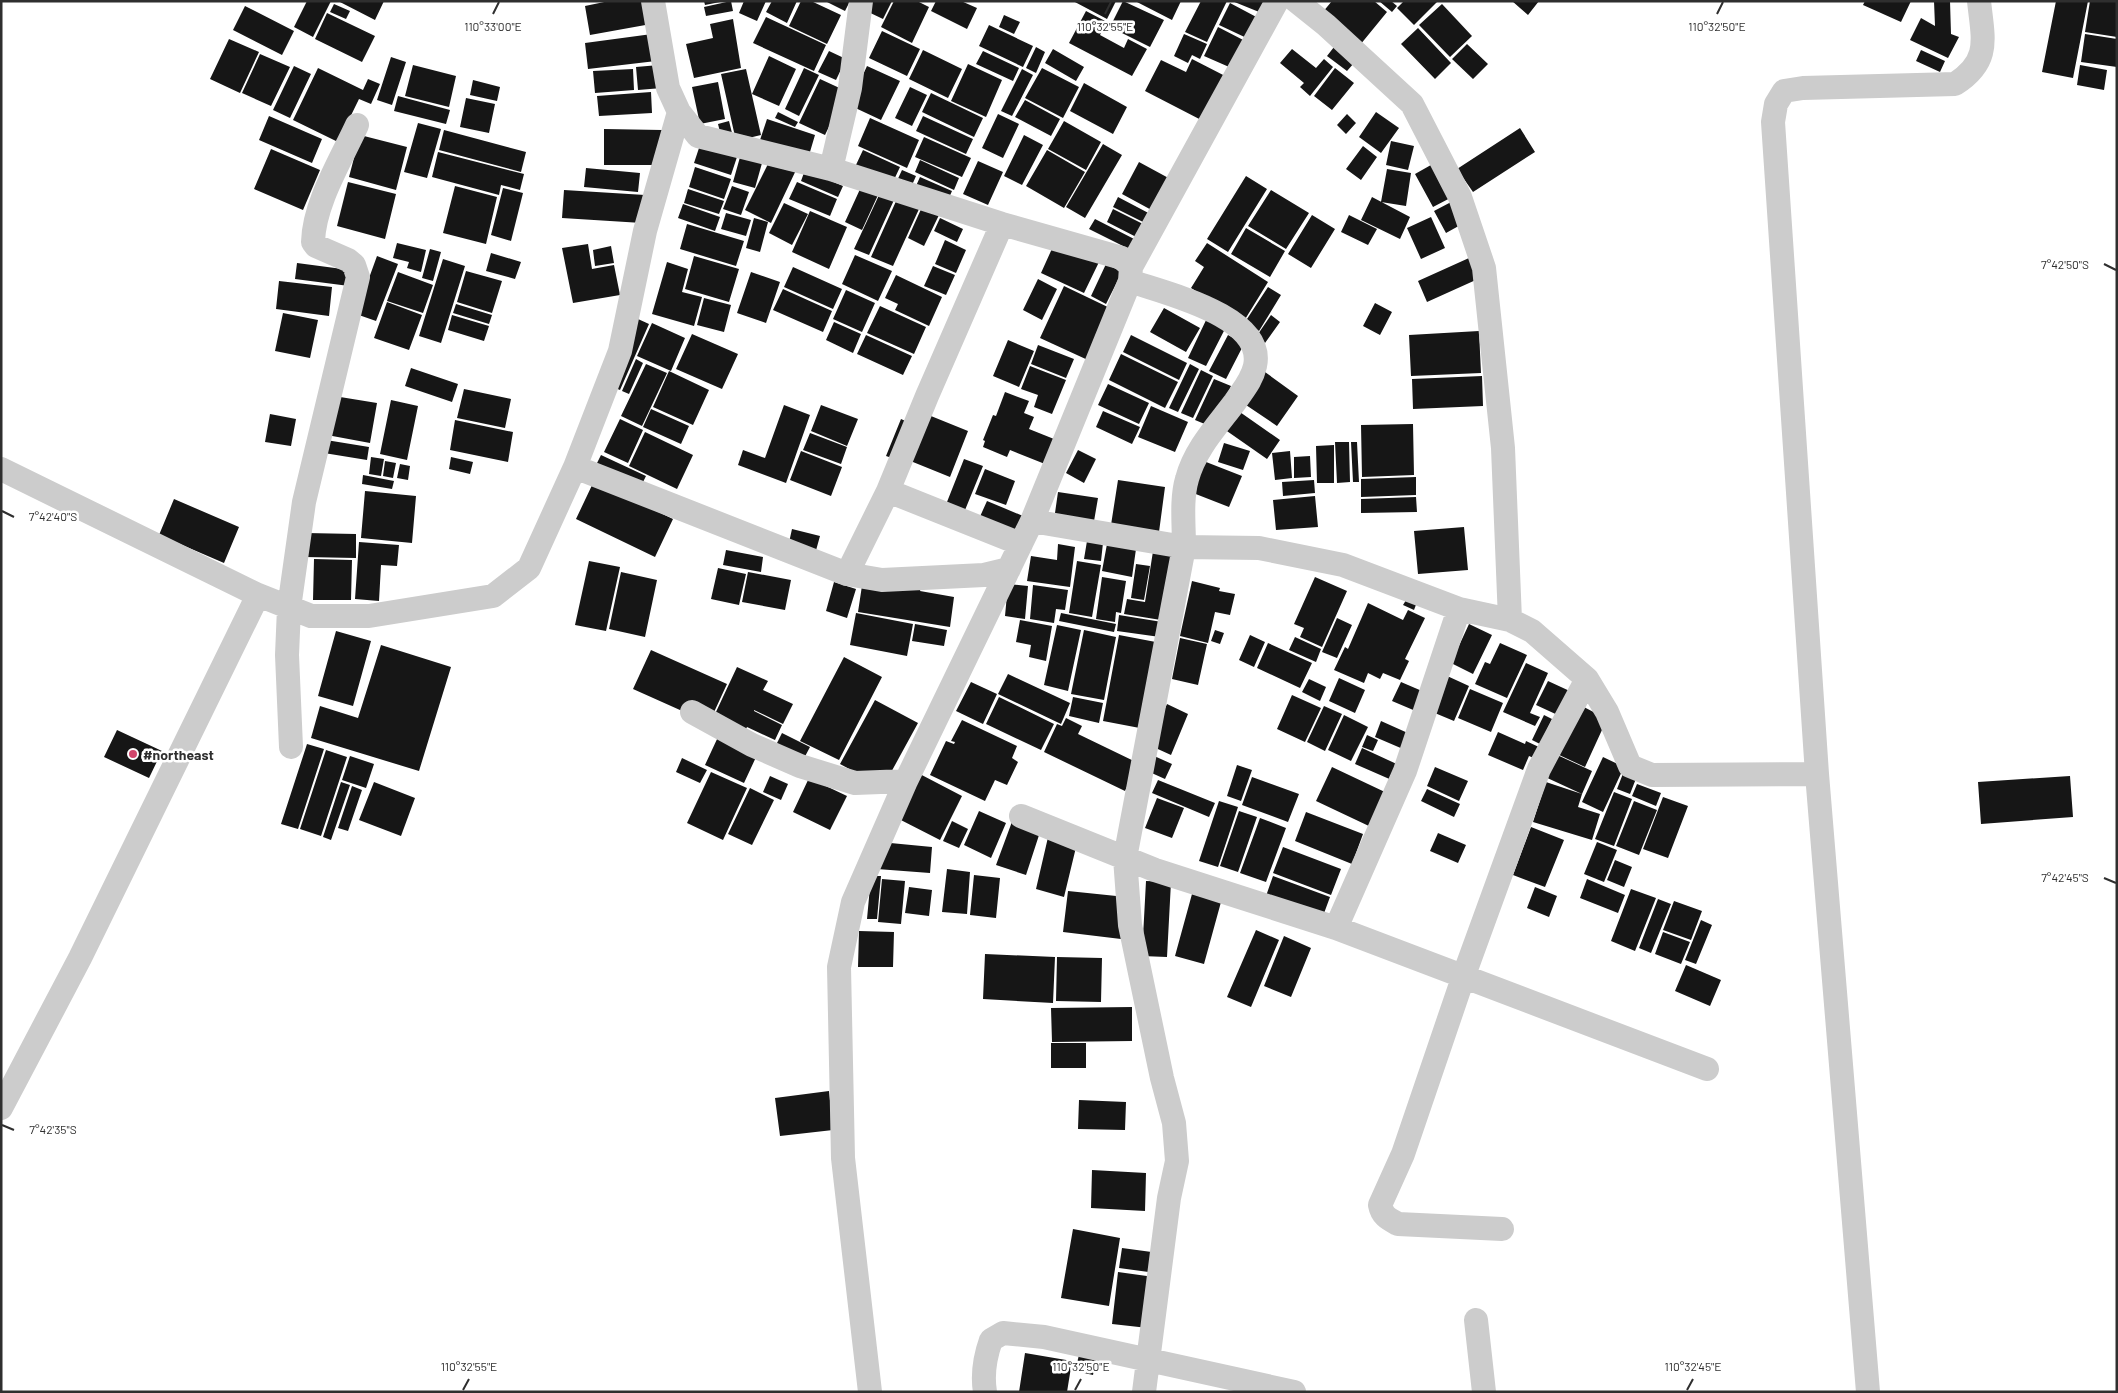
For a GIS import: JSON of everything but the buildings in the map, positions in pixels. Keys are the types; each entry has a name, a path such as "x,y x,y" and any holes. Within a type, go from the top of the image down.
{"street":[{"path":"653,1 668,88 679,112 698,136 831,168 1002,224 1122,258 1130,274 1225,317 1240,327 1255,350 1256,364 1250,382 1200,448 1187,479 1184,512 1184,547 1125,858 1130,925 1162,1078 1174,1124 1177,1161 1170,1198 1144,1392"},
{"path":"831,168 850,88 861,1"},
{"path":"870,1392 843,1158 839,967 853,902 906,781 1032,521 1130,274 1277,1"},
{"path":"1296,1 1412,104 1460,197 1484,268 1503,448 1510,620"},
{"path":"1868,1392 1818,774 1773,122 1776,104 1784,91 1803,88 1955,84 1969,75 1980,58 1983,42 1979,1"},
{"path":"1,469 258,595 311,616 369,616 493,596 529,568 575,467 620,351 645,231 679,112"},
{"path":"291,747 287,655 289,608 304,502 358,277 354,265 348,260 316,246 313,242 313,234 319,208 357,125"},
{"path":"847,574 888,491 933,380 1002,224"},
{"path":"575,467 847,574 882,580 984,575 1009,569"},
{"path":"888,491 1021,544"},
{"path":"1032,521 1184,547 1259,548 1343,565 1459,609 1510,620 1532,631 1588,679 1607,712 1630,766 1652,775 1818,774"},
{"path":"1,1108 80,958 258,595"},
{"path":"1336,928 1405,771 1459,609"},
{"path":"1502,1229 1398,1224 1385,1217 1381,1212 1380,1205 1403,1154 1464,976 1539,769 1588,679"},
{"path":"692,712 752,745 800,766 855,783 906,781"},
{"path":"1021,816 1155,870 1336,928 1707,1069"},
{"path":"1476,1320 1484,1392"},
{"path":"985,1392 983,1381 985,1357 991,1340 1003,1333 1044,1338 1294,1392"}],"place":[{"name":"#northeast","path":"133,754"}]}
